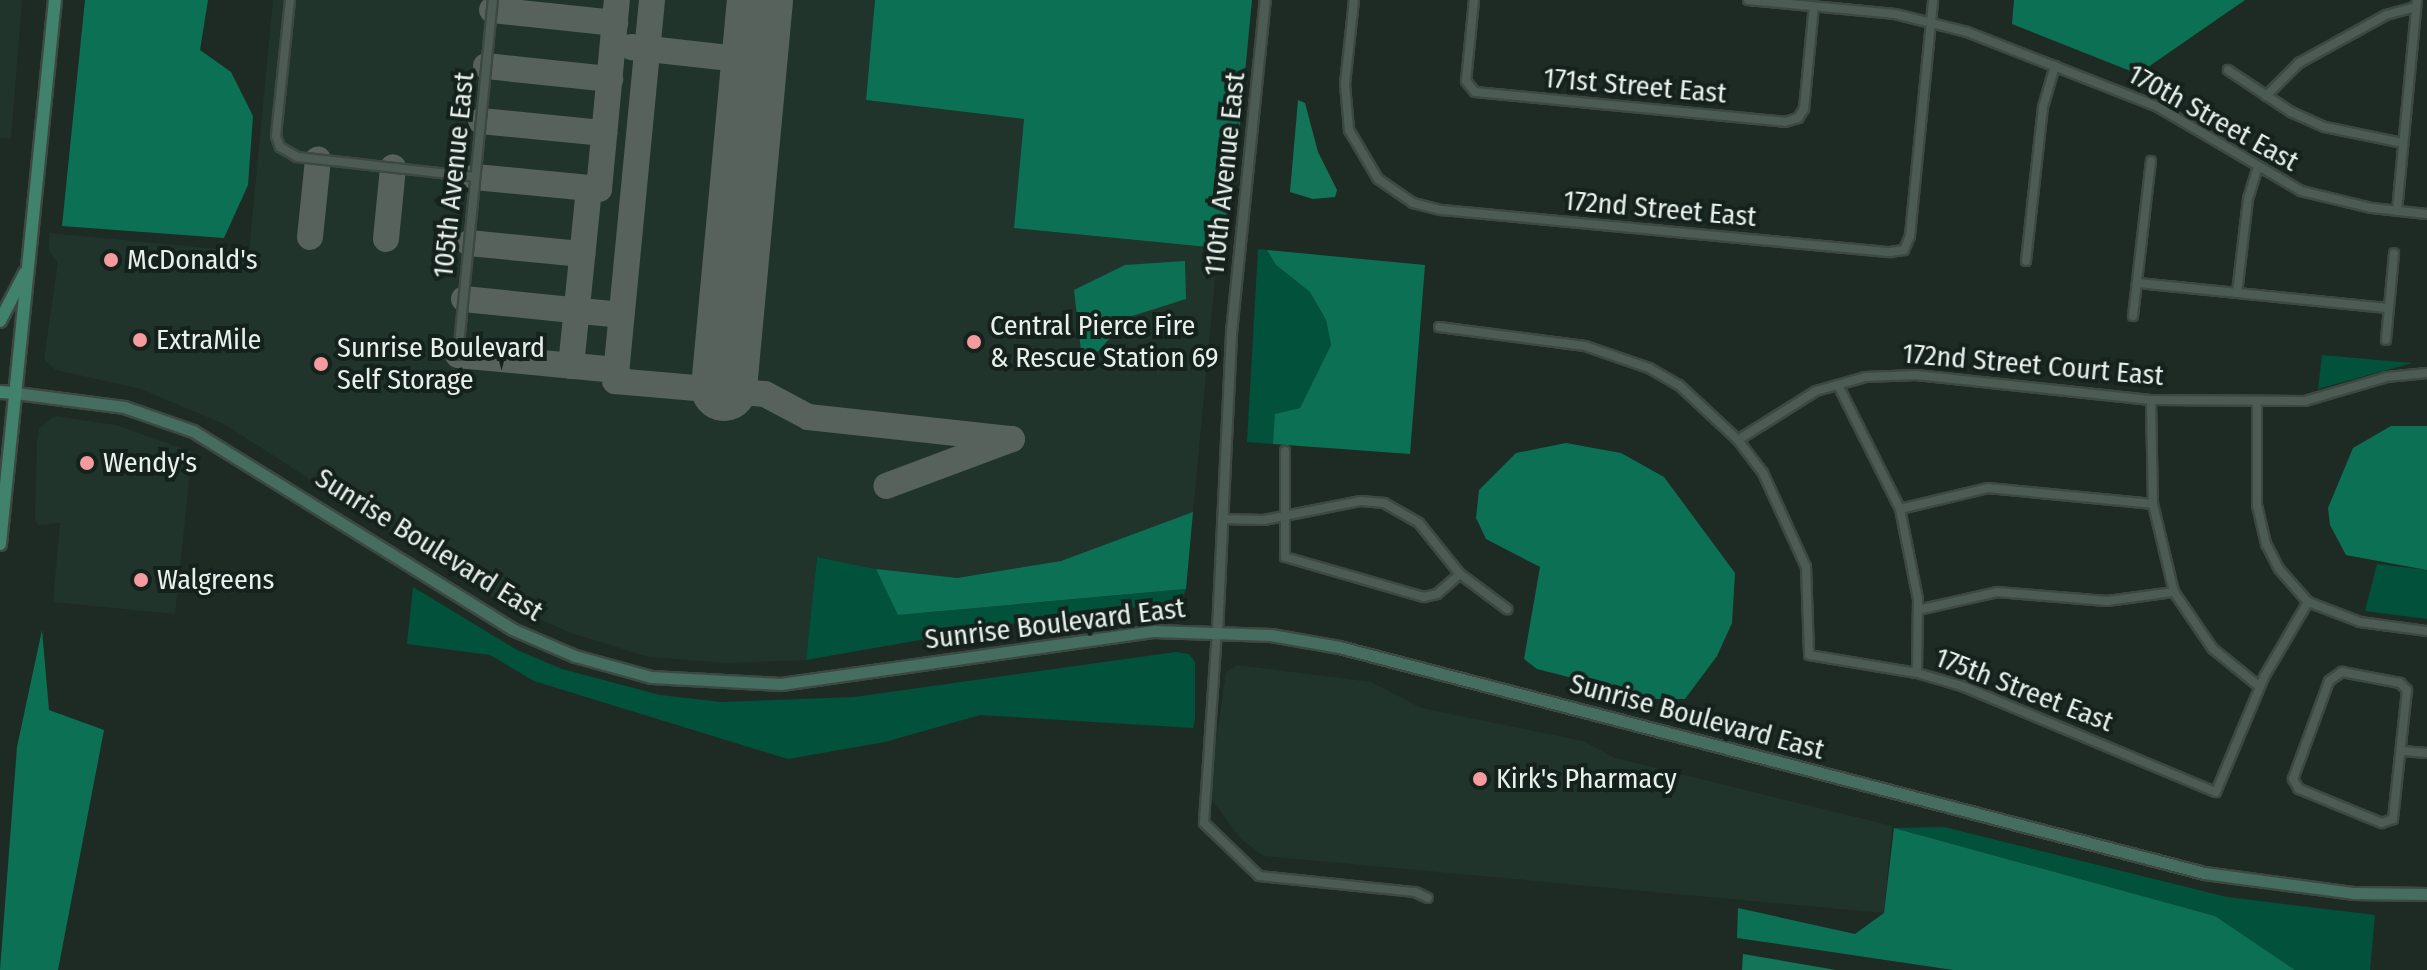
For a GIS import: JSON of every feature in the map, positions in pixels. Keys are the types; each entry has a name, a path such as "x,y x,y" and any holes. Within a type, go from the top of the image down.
{"main road":[{"path":"0,544 55,0"},
{"path":"0,321 28,267"},
{"path":"0,392 16,393"},
{"name":"Sunrise Boulevard East","path":"16,393 124,407 193,431 512,629 575,656 651,677 781,684 1082,638 1217,631 1339,647 2204,873 2328,890 2427,894"}],"street":[{"path":"290,0 276,136 284,151 297,157 475,177"},
{"name":"105th Avenue East","path":"458,355 493,0"},
{"name":"110th Avenue East","path":"1265,0 1231,332 1217,631 1204,823 1259,876 1415,892 1428,898"},
{"name":"172nd Street East","path":"1354,0 1345,84 1349,130 1378,179 1413,203 1588,224 1904,250 1910,236 1932,22"},
{"name":"171st Street East","path":"1474,0 1468,87 1540,99 1785,122 1798,118 1806,96 1814,6"},
{"name":"170th Street East","path":"1748,0 1932,22 2158,107 2257,170 2324,198 2427,214"},
{"path":"1932,22 1933,0"},
{"path":"2266,96 2299,63 2386,15 2417,4 2397,211"},
{"path":"2026,261 2043,107 2055,66"},
{"path":"2228,70 2266,96 2344,134 2403,143"},
{"path":"2133,316 2151,161"},
{"path":"2237,293 2248,199 2257,170"},
{"path":"2386,340 2394,253"},
{"path":"2137,283 2388,308"},
{"path":"1439,327 1585,346 1649,368 1679,385 1738,440"},
{"name":"172nd Street Court East","path":"1738,440 1790,404 1865,377 1916,375 2151,400 2257,401 2323,399 2387,377 2427,373"},
{"path":"1838,385 1900,509 1918,610 1917,673"},
{"path":"2151,400 2153,504 2174,592 2213,649 2260,687 2308,602"},
{"path":"2257,401 2257,505 2266,544 2279,569 2308,602 2360,622 2427,631"},
{"name":"175th Street East","path":"1738,440 1763,473 1806,567 1809,655 1917,673 2011,705 2216,792 2260,687"},
{"path":"1285,451 1282,518 1285,557 1424,597 1437,594 1460,574"},
{"path":"1900,509 1988,488 2153,504"},
{"path":"1222,519 1282,518 1361,501 1384,503 1419,523 1460,574 1507,609"},
{"path":"1918,610 1997,592 2107,601 2174,592"},
{"path":"2342,672 2400,683 2407,690 2403,751 2398,809 2393,819 2382,823 2299,789 2293,779 2329,681 2342,672"},
{"path":"2403,751 2427,753"}],"shaded area":[{"path":"0,0 22,0 11,139 0,138"},
{"path":"85,0 208,0 200,50 231,72 253,116 248,185 224,238 62,226"},
{"path":"273,0 875,0 866,100 1024,119 1014,228 1218,248 1193,512 1061,561 957,578 901,574 817,557 806,660 725,663 649,657 571,633 498,601 226,425 141,389 56,370 44,359 58,263 49,251 49,233 249,252"},
{"path":"875,0 1252,0 1234,187 1218,248 1014,228 1024,119 866,100"},
{"path":"2014,0 2245,0 2138,74 2012,24"},
{"path":"1298,100 1305,103 1318,152 1337,190 1335,197 1313,199 1290,192"},
{"path":"1258,249 1267,250 1276,265 1310,292 1326,320 1331,345 1300,408 1276,414 1273,444 1247,442"},
{"path":"1267,250 1425,265 1410,454 1273,444 1275,414 1300,408 1331,345 1326,320 1310,292 1276,265"},
{"path":"1185,261 1186,299 1129,317 1083,368 1074,290 1125,265"},
{"path":"2322,355 2412,363 2318,389"},
{"path":"54,416 116,425 192,452 175,614 53,602 60,523 38,525 35,519 39,429"},
{"path":"2391,426 2427,426 2427,570 2346,555 2330,525 2328,508 2353,448"},
{"path":"1566,443 1621,453 1664,477 1735,573 1732,623 1717,656 1685,699 1655,699 1537,669 1524,659 1540,567 1486,539 1476,518 1479,490 1516,453"},
{"path":"1193,512 1186,589 898,615 876,569 957,578 1061,561"},
{"path":"817,557 876,569 899,615 1186,589 1181,603 1067,614 806,660"},
{"path":"2377,564 2427,570 2427,619 2365,611"},
{"path":"413,587 517,650 562,669 660,695 721,702 854,697 1176,652 1189,654 1195,662 1195,719 1193,728 980,715 885,742 788,759 534,681 490,655 407,644"},
{"path":"42,630 49,710 104,730 58,970 0,970 17,747"},
{"path":"1237,665 1371,682 1421,708 1583,741 1615,758 1892,826 1884,913 1264,856 1241,839 1208,795 1226,672"},
{"path":"1944,827 2227,897 2375,915 2370,970 2295,970 2215,916 1894,828"},
{"path":"1894,828 2215,916 2295,970 1953,970 1737,938 1738,908 1855,934 1884,913"},
{"path":"1743,954 1836,970 1742,970"}],"taxiway":[{"path":"571,366 589,188 599,189 617,0"},
{"path":"652,0 615,381 765,394 808,417 1012,439 886,486"},
{"path":"492,10 615,23"},
{"path":"631,47 755,61"},
{"path":"486,66 610,79"},
{"path":"481,121 604,133"},
{"path":"310,237 318,159"},
{"path":"386,239 393,167"},
{"path":"475,177 589,188"},
{"path":"469,243 582,254"},
{"path":"464,299 621,315"},
{"path":"458,355 616,370"}],"runway":[{"path":"724,388 760,0"}],"place":[{"name":"McDonald's","path":"111,260"},
{"name":"ExtraMile","path":"140,340"},
{"name":"Central Pierce Fire & Rescue Station 69","path":"974,342"},
{"name":"Sunrise Boulevard Self Storage","path":"321,364"},
{"name":"Wendy's","path":"87,463"},
{"name":"Walgreens","path":"141,580"},
{"name":"Kirk's Pharmacy","path":"1480,779"}]}
